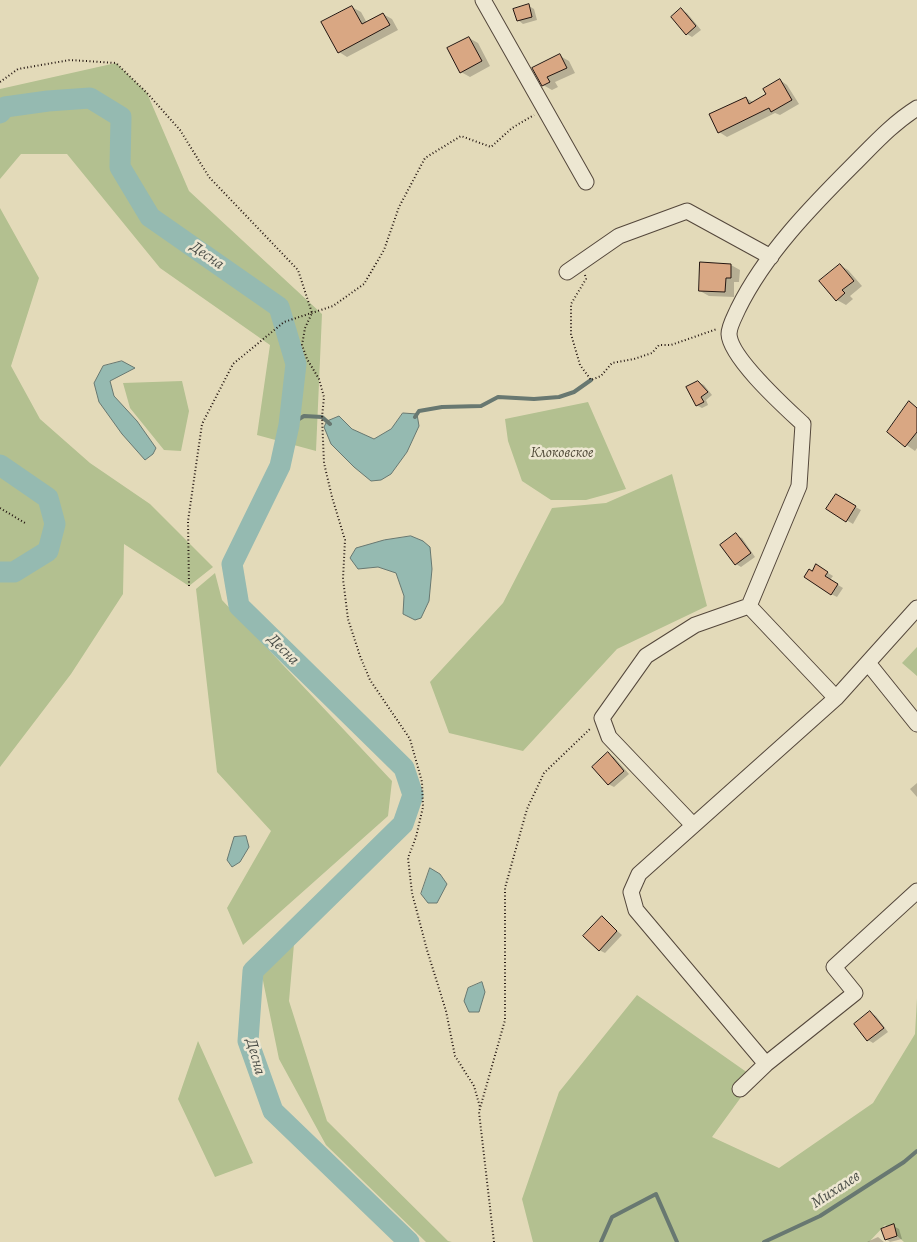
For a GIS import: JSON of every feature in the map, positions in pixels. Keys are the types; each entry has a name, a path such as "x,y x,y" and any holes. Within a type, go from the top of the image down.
{"street":[{"path":"483,0 586,182"},
{"path":"693,825 609,737 602,718 646,656 695,625 749,606 799,486 803,424 748,369 735,350 729,334 732,321 744,297 771,257 817,201 876,142 917,108"},
{"path":"567,272 619,236 687,211 771,257"},
{"path":"749,606 836,698"},
{"path":"766,1064 636,910 631,892 639,874 836,698 917,608"},
{"path":"868,664 917,724"},
{"path":"740,1089 766,1064 855,992 834,967 917,891"}],"path":[{"path":"0,82 18,69 70,60 116,63 147,93 180,130 209,177 298,270 312,313 305,328 302,346 307,359 319,379 324,396 322,418 324,463 332,497 346,540 343,579 348,619 370,680 410,739 422,782 424,807 408,858 412,893 426,950 446,1011 455,1056 474,1086 480,1107"},
{"path":"189,586 188,521 202,424 233,364 284,322 333,306 364,284 384,250 399,207 425,158 461,136 491,146 512,128 545,109"},
{"path":"582,262 586,279 571,304 571,334 580,365 591,380 602,376 612,363 652,353 659,345 671,345 720,328 732,321"},
{"path":"0,508 25,523"},
{"path":"494,1242 479,1112 505,1020 504,888 528,809 544,773 602,718"}],"green space":[{"path":"116,63 147,93 189,191 322,314 316,451 257,435 270,345 160,268 67,154 21,154 0,179 0,89"},
{"path":"0,208 39,278 11,366 40,419 90,463 150,504 213,567 189,586 124,544 123,594 71,674 0,767"},
{"path":"182,381 189,411 181,451 164,450 130,408 123,383"},
{"name":"Клоковское","path":"588,402 626,489 586,500 551,500 522,481 508,441 505,419"},
{"path":"672,474 707,606 617,649 523,751 449,733 430,682 503,603 552,508 606,503"},
{"path":"215,573 222,600 392,781 388,816 243,945 227,908 271,831 217,772 196,589"},
{"path":"917,647 917,676 902,663"},
{"path":"294,944 289,1001 327,1121 448,1241 452,1242 426,1242 326,1145 279,1059 261,971"},
{"path":"637,995 755,1078 712,1137 779,1168 873,1103 915,1034 917,998 917,1242 904,1242 885,1225 869,1242 533,1242 522,1199 559,1092"},
{"path":"198,1041 253,1163 215,1177 178,1099"}],"water":[{"path":"122,361 135,368 110,381 114,396 137,421 156,448 153,454 145,460 122,434 99,402 94,383 103,366"},
{"path":"403,413 417,414 419,426 407,452 391,474 381,480 371,481 354,467 331,444 324,427 327,421 339,416 352,429 374,439 391,429"},
{"path":"411,536 423,541 430,547 432,569 429,601 421,618 415,620 403,614 404,596 396,573 378,567 358,569 350,558 356,548 384,540"},
{"path":"246,836 249,847 240,862 232,867 227,860 234,837"},
{"path":"430,868 440,874 447,884 437,903 428,903 421,894"},
{"path":"482,982 485,992 479,1012 469,1012 464,1001 468,988"}],"building":[{"path":"529,4 532,17 517,21 513,9"},
{"path":"352,6 362,24 383,13 390,25 338,53 321,22"},
{"path":"681,8 696,26 686,35 671,17"},
{"path":"469,37 482,61 460,73 447,48"},
{"path":"560,54 567,68 547,77 550,82 542,86 532,68"},
{"path":"780,79 792,100 771,112 769,108 718,133 709,114 746,97 749,104 766,94 763,89"},
{"path":"700,262 731,264 731,278 726,278 725,292 699,291"},
{"path":"840,264 854,281 842,290 845,293 836,301 819,281"},
{"path":"698,381 708,392 701,397 704,402 696,406 686,387"},
{"path":"909,401 917,408 917,432 905,447 887,432"},
{"path":"836,494 856,506 846,522 826,509"},
{"path":"736,533 751,553 735,565 720,545"},
{"path":"816,564 828,572 825,576 838,584 831,595 804,577 809,569 812,571"},
{"path":"608,752 624,771 608,785 592,767"},
{"path":"602,916 617,931 599,951 583,936"},
{"path":"870,1011 884,1028 867,1041 854,1024"},
{"path":"894,1224 897,1236 885,1240 881,1229"}],"waterway":[{"name":"Десна","path":"0,113 5,107 90,98 121,117 120,167 150,217 279,307 296,364 289,425 280,466 232,564 239,606 404,768 413,795 403,824 253,971 248,1041 273,1111 409,1242"},
{"path":"415,417 419,411 442,407 481,406 498,397 534,399 559,397 574,392 591,380"},
{"path":"289,425 304,416 322,417 330,424"},
{"name":"Десна","path":"0,465 48,498 55,524 48,551 14,572 0,572"},
{"name":"Михалев","path":"764,1242 820,1216 904,1162 917,1151"},
{"name":"Михалев","path":"601,1242 612,1217 656,1194 677,1242"}]}
